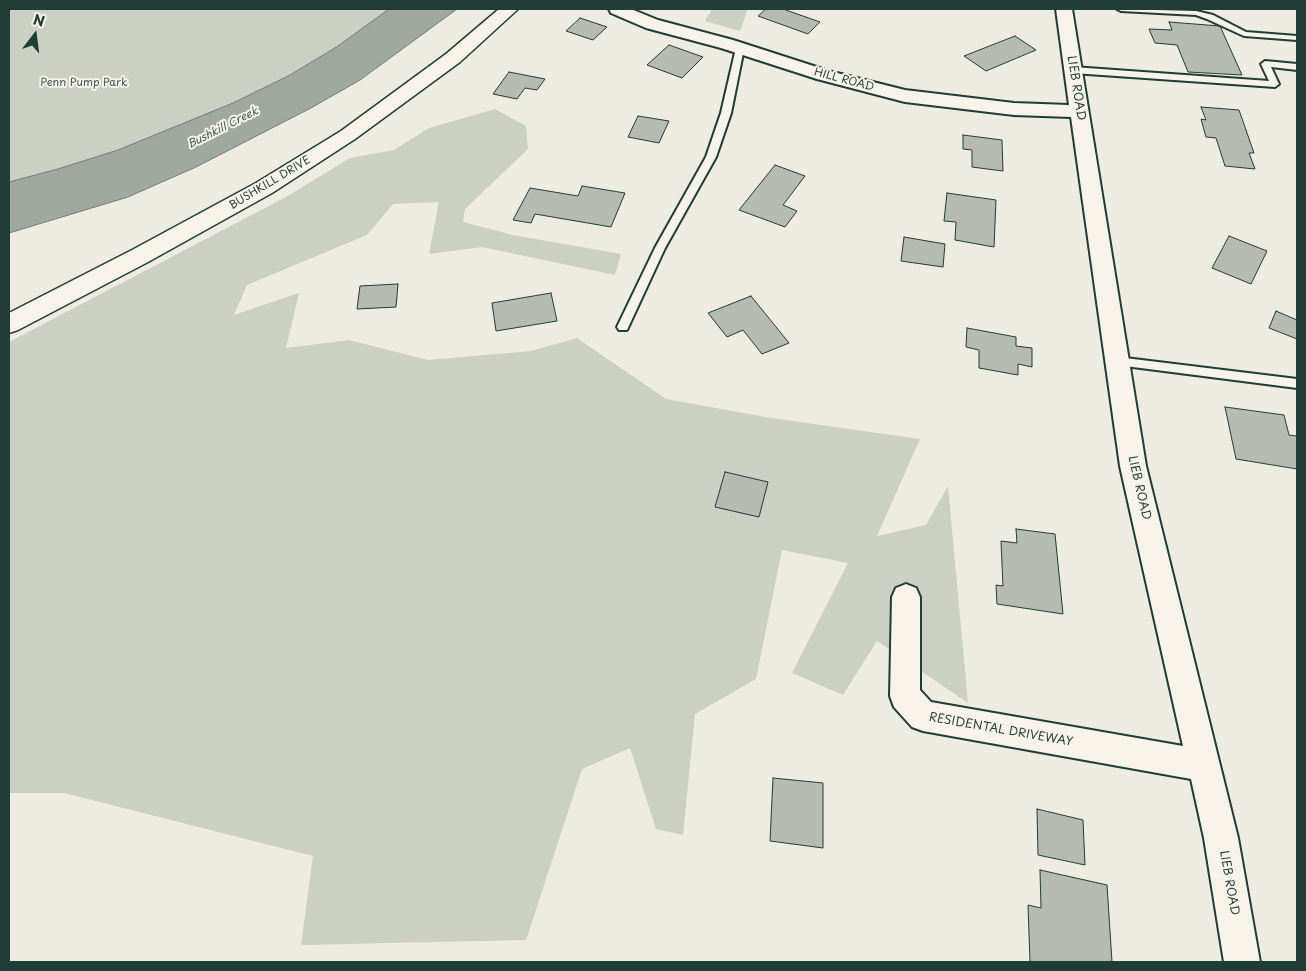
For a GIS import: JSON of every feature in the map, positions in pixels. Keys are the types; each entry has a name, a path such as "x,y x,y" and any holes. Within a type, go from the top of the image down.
{"main road":[{"name":"BUSHKILL DRIVE","path":"9,324 140,256 264,188 348,135 453,58 509,9"}],"street":[{"name":"HILL ROAD","path":"617,9 659,26 740,48 823,75 905,96 1014,109 1079,111"},
{"name":"LIEB ROAD","path":"1064,9 1133,466 1221,838 1242,962"},
{"name":"RESIDENTAL DRIVEWAY","path":"906,597 905,696 923,716 1204,765"}],"lane":[{"path":"1121,9 1196,13 1244,34 1297,38"},
{"path":"623,327 660,248 711,157 726,113 740,48"},
{"path":"1073,70 1275,84 1265,64 1297,67"},
{"path":"1117,361 1297,384"}],"green space":[{"name":"Penn Pump Park","path":"9,9 389,9 338,46 290,75 233,103 118,150 9,182"},
{"path":"712,9 748,9 740,31 705,21"},
{"path":"495,109 526,126 528,149 465,209 463,222 513,235 621,254 615,275 482,247 429,254 439,202 393,204 367,235 247,285 234,315 299,293 286,348 349,340 428,360 531,351 577,338 666,399 771,418 920,439 877,536 926,525 948,486 968,703 877,641 843,695 792,673 848,563 782,550 756,679 695,714 683,835 656,829 630,748 582,769 526,940 301,945 313,856 64,793 9,793 9,342 286,197 350,158 394,150 429,128"}],"water":[{"name":"Bushkill Creek","path":"389,9 457,9 360,80 311,108 196,167 128,197 9,233 9,182 118,150 233,103 290,75 338,46"}],"building":[{"path":"766,9 783,9 820,22 808,34 758,16"},
{"path":"580,18 607,27 593,40 566,31"},
{"path":"1169,22 1220,26 1242,75 1188,72 1177,45 1155,43 1149,29 1172,30"},
{"path":"1015,36 1036,50 986,71 964,56"},
{"path":"669,45 703,57 682,78 647,65"},
{"path":"509,72 545,79 537,90 525,88 517,99 493,94"},
{"path":"1201,107 1239,110 1254,153 1249,153 1255,169 1225,166 1216,138 1206,137 1201,119 1206,120"},
{"path":"638,116 669,121 659,143 628,137"},
{"path":"963,135 1002,140 1003,171 972,167 972,150 963,149"},
{"path":"775,165 805,176 783,205 797,211 785,227 739,210"},
{"path":"582,186 625,193 611,227 535,214 531,223 513,220 530,188 578,196"},
{"path":"947,193 996,200 994,247 955,240 956,222 944,221"},
{"path":"1229,236 1267,251 1251,284 1212,268"},
{"path":"904,237 945,244 943,267 901,261"},
{"path":"398,284 396,307 357,309 360,286"},
{"path":"551,293 557,321 496,331 492,303"},
{"path":"751,296 789,343 762,354 743,330 727,337 708,313"},
{"path":"1276,311 1297,320 1297,339 1269,328"},
{"path":"967,328 1016,337 1016,346 1032,348 1032,367 1018,364 1018,375 979,368 979,350 966,347"},
{"path":"1225,407 1284,415 1289,435 1297,436 1297,469 1236,459"},
{"path":"725,472 768,482 759,517 715,507"},
{"path":"1016,529 1055,534 1063,614 997,604 996,585 1003,586 1001,541 1017,543"},
{"path":"773,778 823,783 823,848 770,841"},
{"path":"1037,809 1083,820 1085,865 1038,855"},
{"path":"1040,870 1107,885 1112,962 1030,962 1028,905 1041,908"}]}
